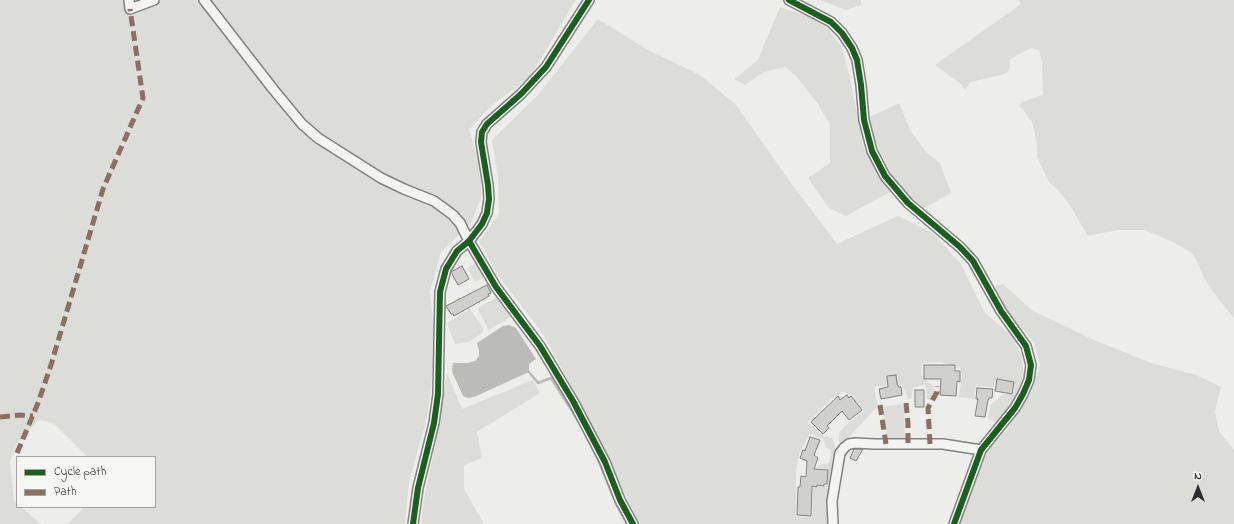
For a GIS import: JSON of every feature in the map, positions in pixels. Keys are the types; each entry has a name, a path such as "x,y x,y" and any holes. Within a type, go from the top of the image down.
{"street":[{"path":"129,0 130,9 154,0"},
{"path":"204,0 273,89 302,124 318,138 381,178 404,190 434,201 453,215 460,223 496,287 540,346 573,401 605,462 620,500 632,524"},
{"path":"413,524 418,488 434,422 438,394 440,292 446,269 457,251 469,241 482,224 487,213 489,199 481,142 482,132 487,124 521,94 546,67 589,0"},
{"path":"789,0 831,22 842,33 852,48 857,60 864,120 872,151 885,176 908,203 960,247 973,261 1001,311 1026,346 1031,364 1029,380 1023,394 1014,408 981,450 954,524"},
{"path":"833,524 832,501 840,453 849,444 943,444 981,450"}],"shaded area":[{"path":"0,0 576,0 531,76 490,107 469,130 481,169 481,198 471,223 441,252 430,291 435,345 428,414 409,482 405,524 67,524 83,508 156,508 156,456 87,456 53,423 39,420 17,443 10,462 16,508 22,508 41,524 0,524"},
{"path":"820,0 861,0 861,5 846,10"},
{"path":"1018,0 1234,0 1234,318 1205,280 1196,259 1191,252 1169,240 1144,230 1117,230 1088,236 1069,204 1057,189 1049,182 1037,157 1037,143 1032,122 1019,106 1022,102 1043,95 1042,62 1039,50 1031,48 1010,59 1009,70 1005,74 971,82 965,90 960,83 935,65 1021,4"},
{"path":"780,7 813,18 828,29 842,47 864,148 885,184 892,191 846,216 829,208 808,178 830,163 830,125 818,104 796,76 785,67 764,72 745,85 734,79 758,60"},
{"path":"598,19 646,49 700,75 736,105 791,183 837,244 898,216 933,233 961,264 985,313 1011,335 1021,354 1024,376 1019,393 1011,407 995,422 988,418 991,404 1004,394 1013,394 1015,385 995,382 994,387 976,386 974,399 959,397 962,374 959,367 939,362 922,363 921,374 933,386 935,391 930,399 927,399 926,385 913,387 911,399 908,399 903,387 900,384 874,387 878,409 875,409 849,437 850,441 841,448 839,433 845,426 864,411 851,395 843,392 830,400 808,422 823,436 832,438 835,445 836,454 834,463 831,467 831,524 640,524 575,393 543,334 497,274 479,241 499,214 498,177 492,140 537,96","holes":["809,434 824,439 825,447 831,450 829,463 819,465 817,468 828,469 827,486 813,488 812,517 796,517 796,469 800,451"]},
{"path":"899,103 911,132 927,153 940,163 951,193 924,208 900,189 880,152 868,118"},
{"path":"477,262 485,276 475,282 467,268"},
{"path":"1003,284 1033,311 1094,340 1151,363 1196,375 1221,387 1215,411 1219,431 1234,450 1234,524 959,524 986,452 1007,430 1030,395 1040,365 1034,342 1009,314 995,286"},
{"path":"497,294 511,317 489,330 478,310 479,307 495,298"},
{"path":"470,309 483,328 483,332 469,342 455,344 447,323"},
{"path":"509,325 516,328 536,359 529,364 529,372 474,397 468,398 463,396 453,374 453,363 468,363 475,361 479,356 477,343 503,326"},
{"path":"447,373 462,409 533,380 540,393 477,432 482,458 464,465 464,489 484,524 421,524 424,499 436,441"},
{"path":"900,404 904,407 905,441 888,441 882,407"}],"building":[{"path":"462,266 469,279 458,285 451,272"},
{"path":"487,285 491,293 488,294 489,296 454,316 451,314 446,306"},
{"path":"924,365 955,365 955,371 960,371 960,382 957,381 956,396 940,395 941,379 924,379"},
{"path":"896,375 897,385 901,387 902,395 881,399 879,389 888,387 887,376"},
{"path":"997,379 1014,382 1012,394 995,391"},
{"path":"977,388 993,389 992,398 989,398 988,400 985,417 975,416 978,399 976,399"},
{"path":"915,390 924,390 924,407 915,407"},
{"path":"847,395 849,398 851,396 862,410 849,420 842,411 827,426 829,428 823,434 811,422 838,396 840,400"},
{"path":"810,437 820,440 814,455 818,458 814,469 828,470 827,484 824,484 824,486 817,485 817,487 812,486 811,516 797,515 798,487 800,487 801,476 806,477 807,461 800,458 803,450 805,451"},
{"path":"854,449 863,449 856,461 850,458"}],"waterway":[{"path":"529,372 538,383 551,378 579,422 597,457 617,506 627,524"}],"marked path":[{"path":"17,453 38,403 51,365 103,189 143,98 130,9"},
{"path":"930,444 928,408 937,392 937,386"},
{"path":"906,403 908,444"},
{"path":"880,405 886,444"},
{"path":"0,417 20,415 33,416"}],"cycle path":[{"path":"413,524 418,488 434,423 438,394 440,292 446,269 457,251 469,241 482,224 487,213 489,199 481,142 482,132 487,124 521,94 546,67 589,0"},
{"path":"789,0 831,22 842,33 852,48 857,60 864,120 872,151 885,176 908,203 960,247 973,261 1001,311 1026,346 1031,365 1029,380 1015,408 981,450 954,524"},
{"path":"469,241 496,287 540,346 573,401 605,462 620,500 633,524"}]}
